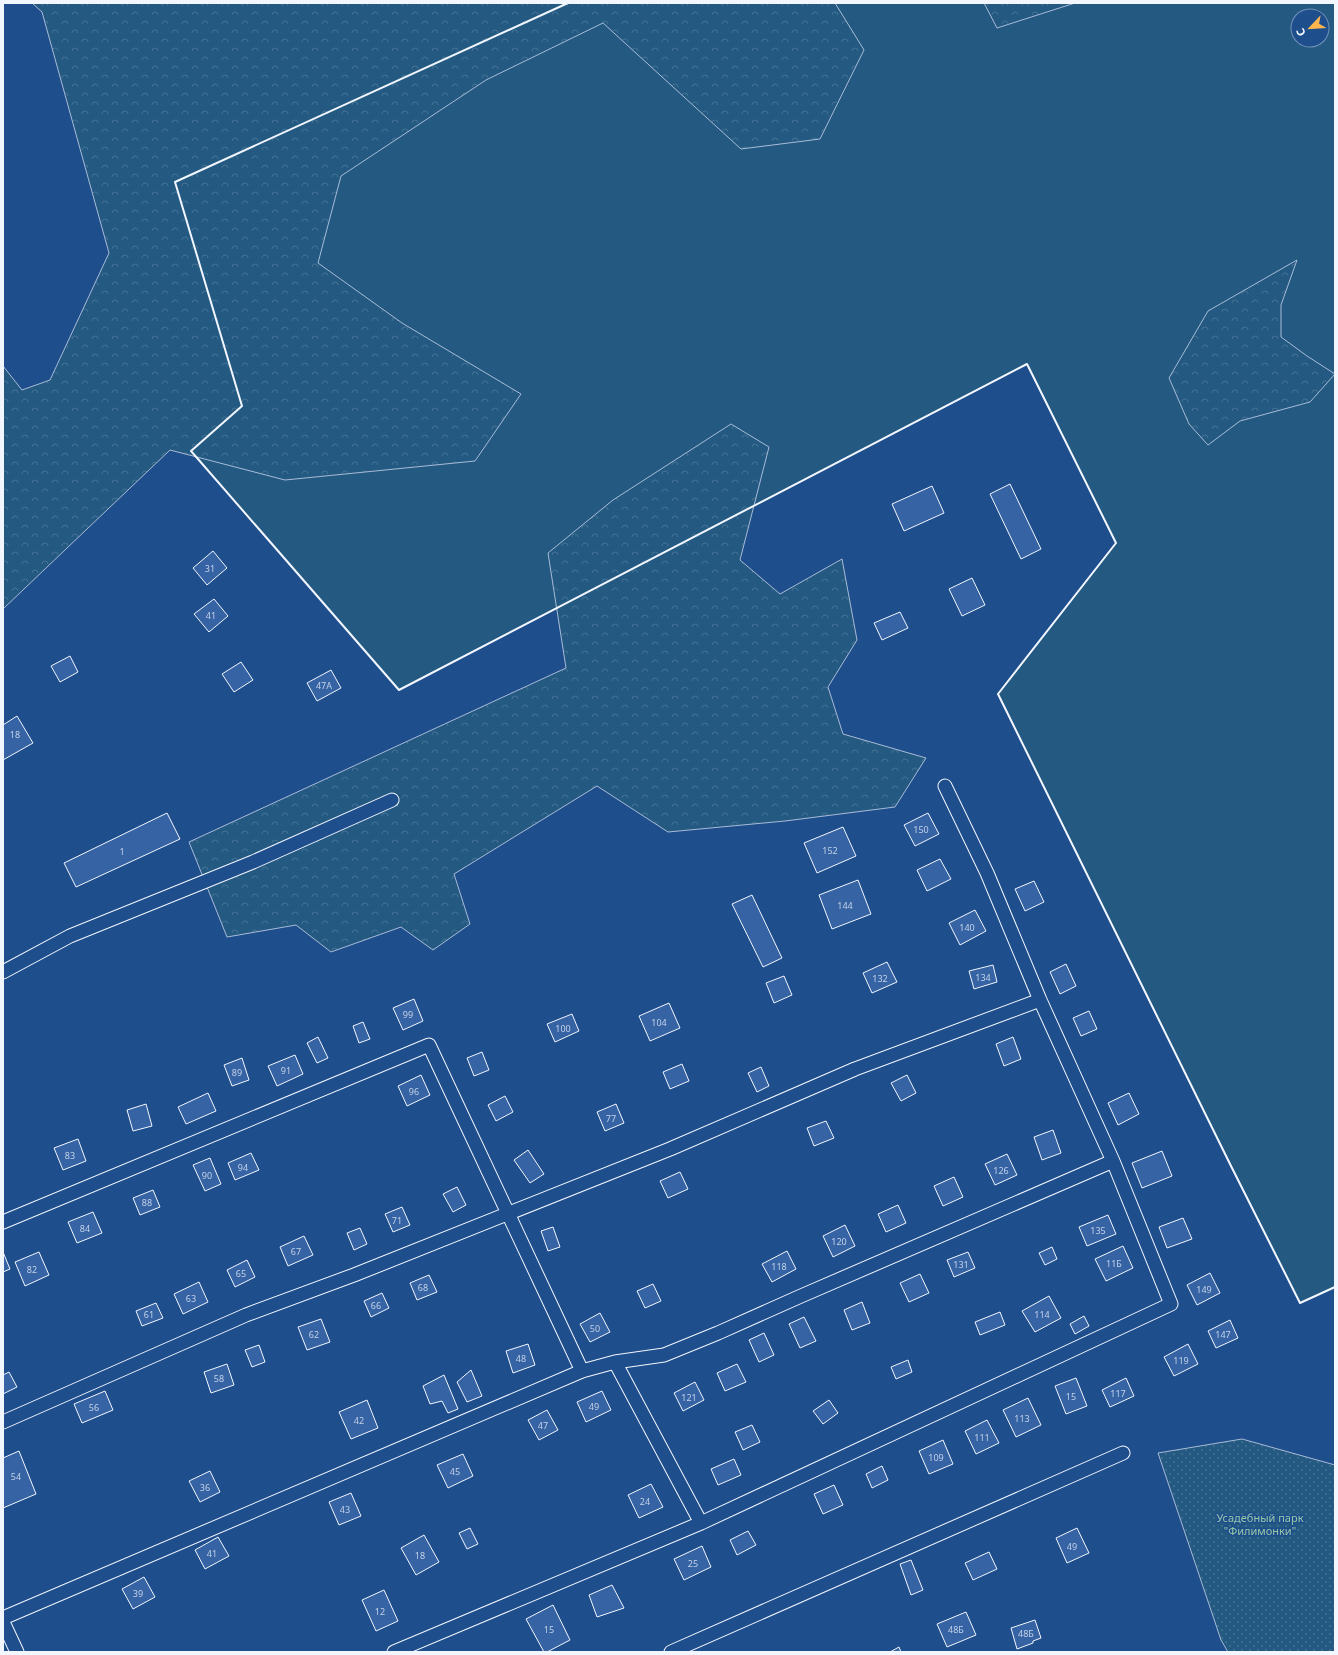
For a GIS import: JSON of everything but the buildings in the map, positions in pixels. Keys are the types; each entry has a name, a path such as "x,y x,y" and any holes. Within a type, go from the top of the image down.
{"street":[{"path":"394,1652 701,1523 1172,1304 1113,1161 1040,1000 987,873 945,786"},
{"path":"3,972 70,936 253,862 392,800"},
{"path":"3,1422 246,1315 354,1275 670,1149 855,1069 1040,1000"},
{"path":"3,1222 429,1045 582,1372"},
{"path":"3,1618 582,1372 615,1362 664,1355 718,1333 1113,1161"},
{"path":"615,1362 701,1523"},
{"path":"671,1652 1122,1453"},
{"path":"3,1622 17,1652"}],"green space":[{"path":"32,3 835,3 864,50 820,139 741,149 603,23 486,80 341,176 318,263 402,323 521,394 475,461 285,480 170,450 3,609 3,366 22,390 50,380 109,253 42,12"},
{"path":"568,3 1335,3 1335,1287 1300,1303 998,694 1116,543 1027,364 399,690 191,451 175,182"},
{"path":"984,3 1075,3 997,28"},
{"path":"1297,260 1281,305 1281,337 1335,374 1310,402 1240,421 1208,445 1189,424 1169,378 1208,311"},
{"path":"731,424 769,447 740,560 780,594 842,559 857,640 828,687 843,734 926,758 895,807 785,821 668,832 597,786 454,874 470,924 433,950 401,927 331,952 296,925 227,937 189,842 566,668 548,553 613,500"},
{"name":"Усадебный парк \"Филимонки\"","path":"1242,1439 1335,1465 1335,1652 1228,1652 1221,1640 1158,1453"}],"wall":[{"path":"568,3 175,182 242,406 191,451 399,690 1027,364 1116,543 998,694 1300,1303 1335,1287"}]}
